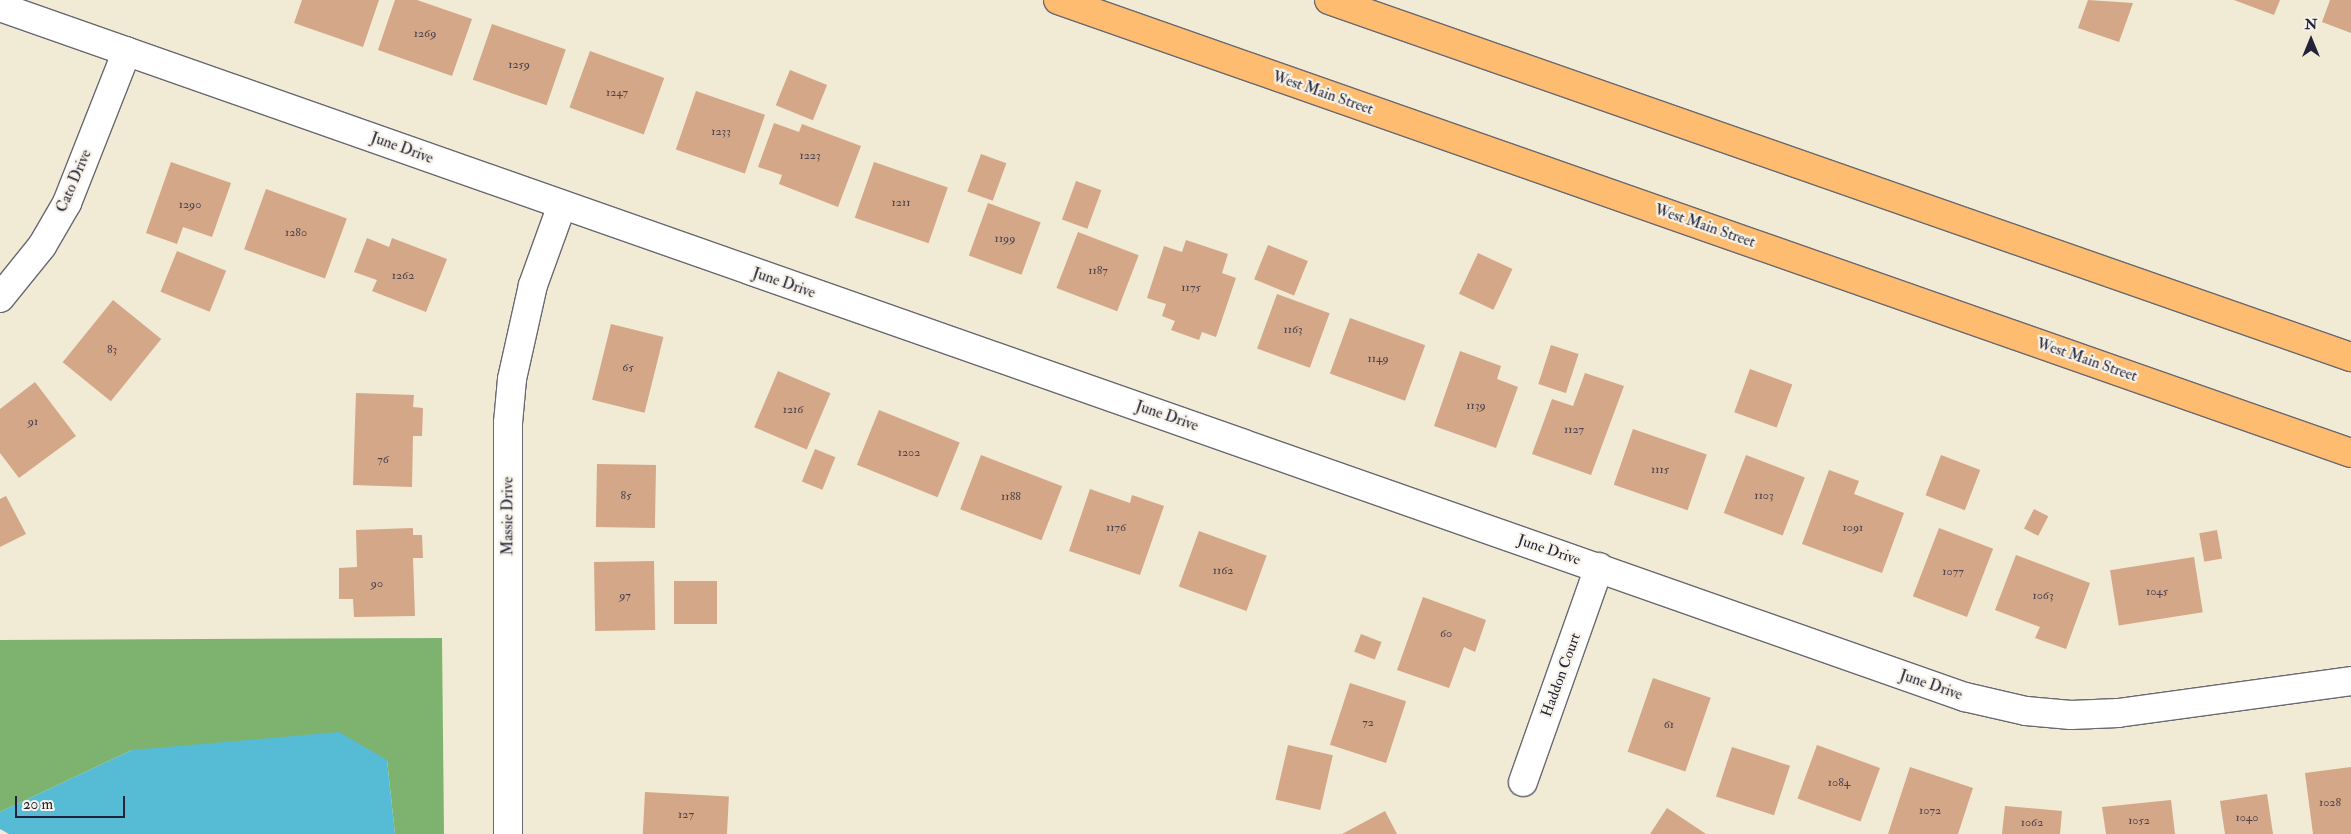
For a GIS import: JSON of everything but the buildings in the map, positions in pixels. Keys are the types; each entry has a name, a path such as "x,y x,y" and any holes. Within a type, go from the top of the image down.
{"main road":[{"name":"West Main Street","path":"1058,0 2351,453"},
{"path":"1330,0 2351,357"}],"street":[{"name":"June Drive","path":"0,7 1965,697 2026,711 2071,715 2118,713 2351,681"},
{"name":"Cato Drive","path":"0,298 42,246 67,204 126,51"},
{"name":"Massie Drive","path":"508,834 508,423 512,379 533,285 562,205"},
{"name":"Haddon Court","path":"1523,782 1599,567"}],"green space":[{"path":"442,638 444,834 395,834 387,760 132,750 0,812 0,640"}],"water":[{"path":"339,732 387,760 395,834 9,834 0,829 0,812 132,750"}]}
